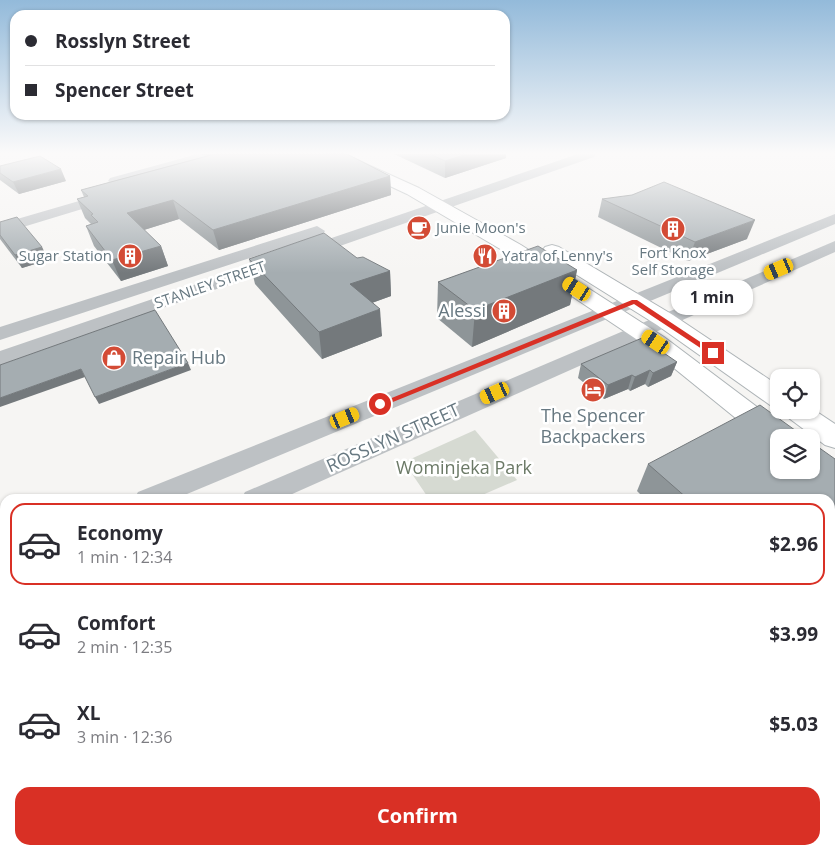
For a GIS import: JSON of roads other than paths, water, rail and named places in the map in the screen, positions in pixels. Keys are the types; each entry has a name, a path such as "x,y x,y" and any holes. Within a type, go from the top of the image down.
{"main road":[{"path":"418,194 422,196 459,199 525,242 611,311 770,431"},
{"path":"433,194 634,301 665,320 770,393"},
{"path":"805,419 824,436"}],"street":[{"path":"32,205 71,194"},
{"path":"0,230 118,194"},
{"path":"459,199 474,194"},
{"name":"STANLEY STREET","path":"0,334 422,196"},
{"name":"STANLEY STREET","path":"0,358 440,198"},
{"name":"ROSSLYN STREET","path":"159,494 835,219"},
{"name":"ROSSLYN STREET","path":"265,494 835,246"}],"place":[{"name":"Junie Moon's","path":"419,228"},
{"name":"Fort Knox Self Storage","path":"673,229"},
{"name":"Sugar Station","path":"130,256"},
{"name":"Yatra of Lenny's","path":"485,256"},
{"name":"Alessi","path":"504,311"},
{"name":"Repair Hub","path":"114,358"},
{"name":"The Spencer Backpackers","path":"593,390"}],"park label":[{"name":"Wominjeka Park","path":"464,468"}]}
